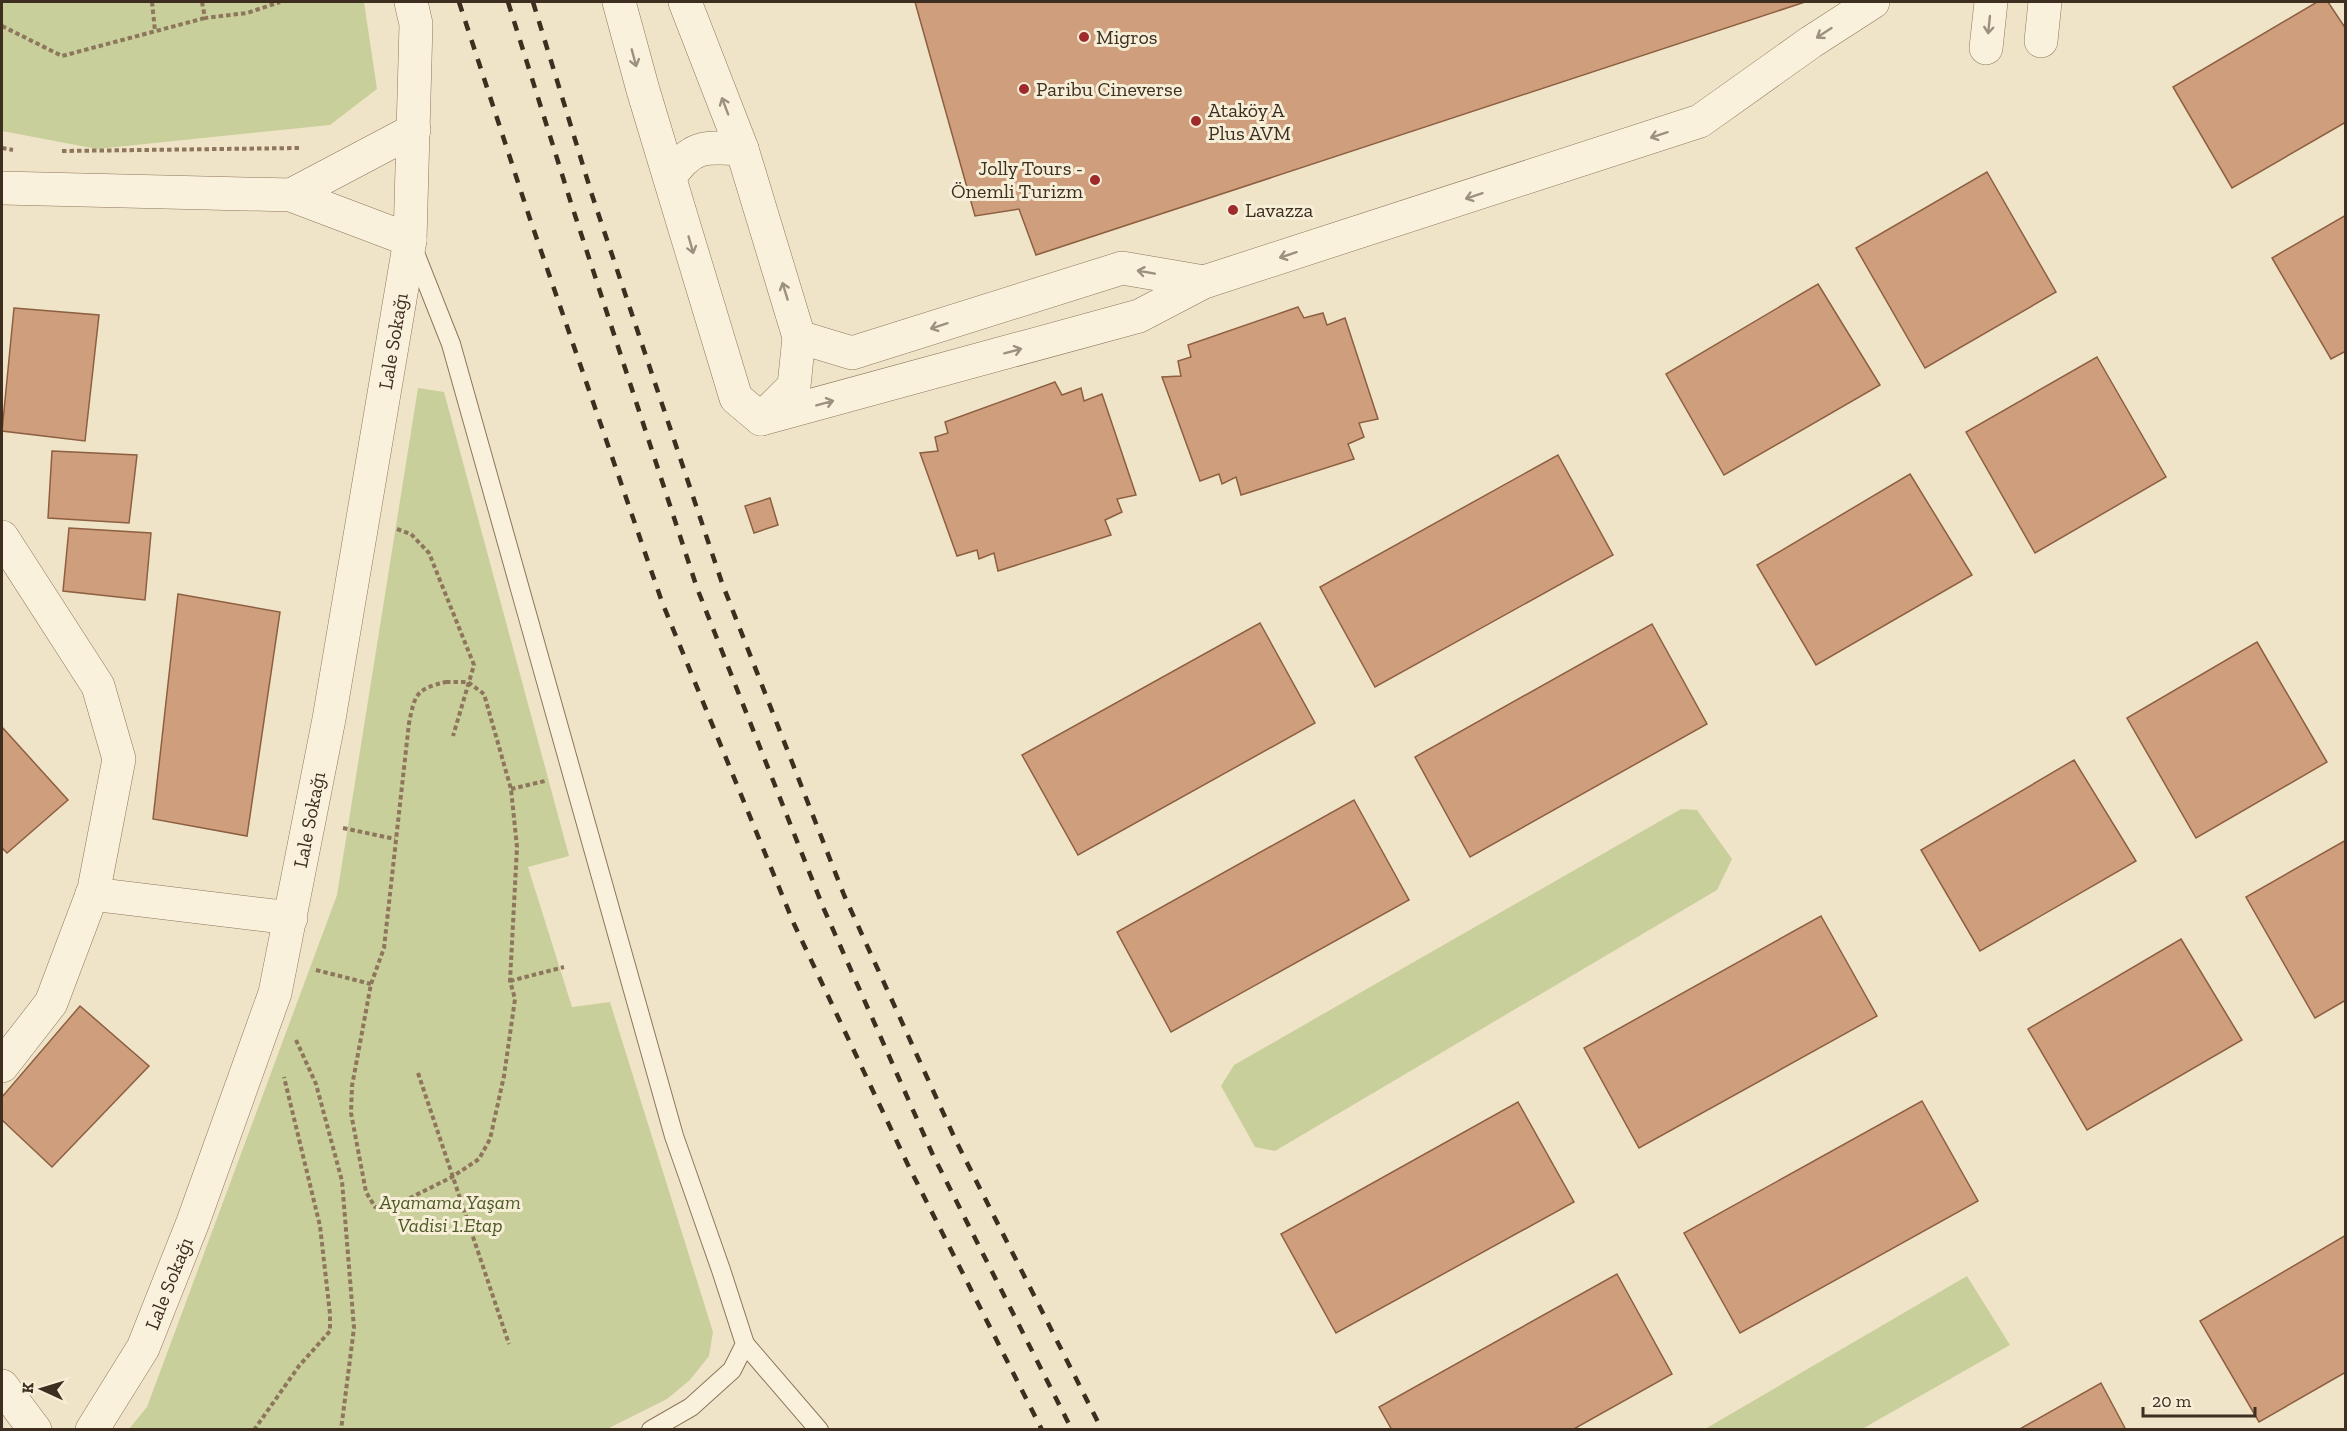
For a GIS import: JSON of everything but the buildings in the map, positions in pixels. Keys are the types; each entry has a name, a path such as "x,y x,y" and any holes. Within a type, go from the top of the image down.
{"street":[{"name":"Lale Sokağı","path":"92,1430 143,1348 193,1222 260,1038 279,977 309,821 411,240 416,24 411,2"},
{"path":"619,2 643,90 736,398 761,419"},
{"path":"685,2 742,149 799,337 794,386 761,419"},
{"path":"761,419 801,410 1139,316 1204,282 1700,121 1811,42 1873,2"},
{"path":"1986,48 1991,2"},
{"path":"2041,40 2044,2"},
{"path":"291,195 414,130"},
{"path":"670,177 683,158 709,147 742,149"},
{"path":"2,188 291,195 411,240"},
{"path":"799,337 852,353 1122,268 1204,282"},
{"path":"2,537 98,686 119,759 93,894 51,1003 2,1066"},
{"path":"93,894 291,918"},
{"path":"2,1386 36,1430"}],"lane":[{"path":"411,240 451,344 674,1136 745,1344 819,1430"},
{"path":"651,1430 691,1407 732,1370 745,1344"}],"path":[{"path":"152,2 155,31"},
{"path":"202,2 205,18"},
{"path":"2,27 62,56 205,18 247,13 280,2"},
{"path":"2,148 22,151"},
{"path":"57,151 303,148"},
{"path":"363,518 411,534 429,554 474,665 453,736"},
{"path":"446,682 468,682 484,694 511,789 517,846 510,981 515,999 504,1076 490,1139 479,1159 452,1177 392,1207 375,1207 366,1192 351,1113 352,1095 371,984 384,948 409,723 414,698 428,686 446,682"},
{"path":"511,789 554,778"},
{"path":"309,821 395,839"},
{"path":"510,981 564,967"},
{"path":"341,1430 354,1328 342,1181 316,1084 279,977 371,984"},
{"path":"254,1430 299,1366 330,1331 320,1226 285,1079 260,1038"},
{"path":"418,1073 509,1344"}],"green space":[{"path":"2,2 364,2 377,89 330,125 97,149 2,131"},
{"name":"Ayamama Yaşam Vadisi 1.Etap","path":"418,388 444,392 569,856 528,867 572,1007 610,1002 713,1332 709,1356 690,1380 667,1399 607,1429 129,1429 147,1407 337,895"},
{"path":"1681,809 1697,810 1732,859 1717,890 1275,1151 1255,1147 1221,1086 1234,1065"},
{"path":"1967,1276 2010,1345 1862,1429 1705,1429"}],"railway":[{"path":"459,2 530,219 662,602 794,924 908,1165 1042,1430"},
{"path":"508,2 697,588 823,907 932,1153 1072,1430"},
{"path":"533,2 592,195 722,583 844,895 956,1141 1102,1430"}],"place":[{"name":"Migros","path":"1084,37"},
{"name":"Paribu Cineverse","path":"1024,89"},
{"name":"Ataköy A Plus AVM","path":"1196,121"},
{"name":"Jolly Tours - Önemli Turizm","path":"1095,180"},
{"name":"Lavazza","path":"1233,210"}]}
